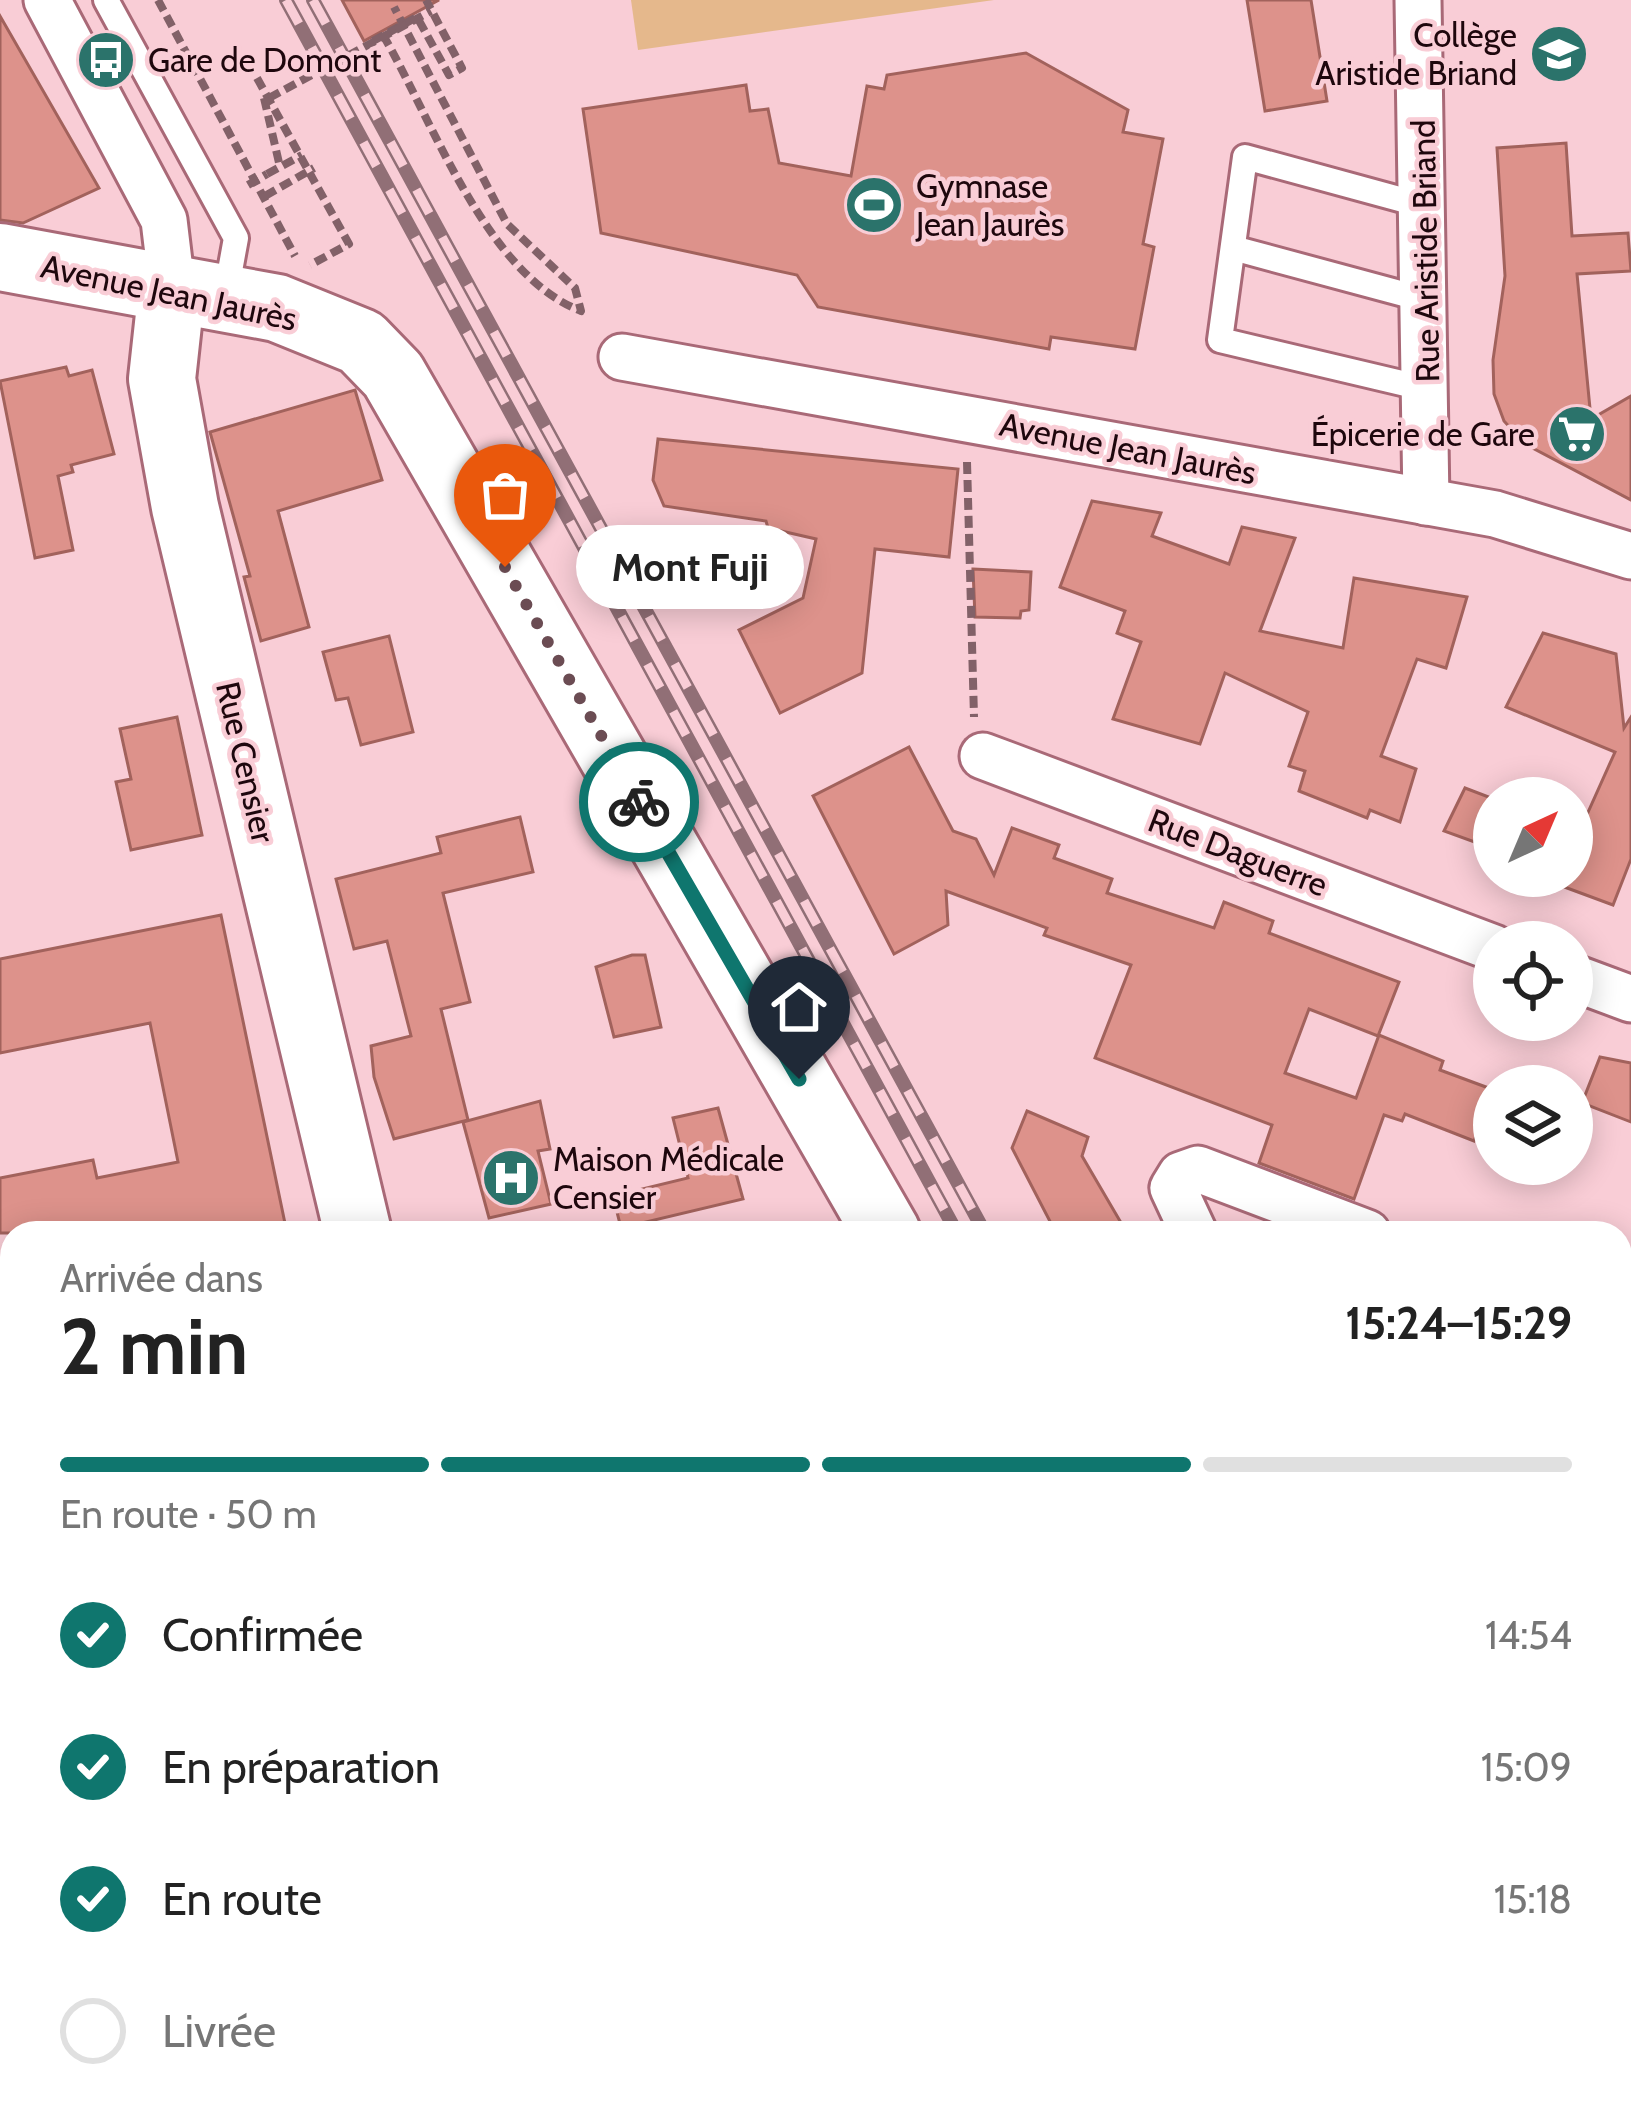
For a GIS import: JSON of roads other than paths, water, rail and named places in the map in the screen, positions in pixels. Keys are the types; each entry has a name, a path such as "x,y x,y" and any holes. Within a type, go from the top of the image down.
{"street":[{"path":"47,0 198,292"},
{"name":"Rue Aristide Briand","path":"1418,0 1425,206 1426,502"},
{"name":"Avenue Jean Jaurès","path":"0,257 277,308 361,342 393,375 880,1221"},
{"name":"Rue Censier","path":"198,292 162,380 185,507 355,1221"},
{"name":"Avenue Jean Jaurès","path":"622,357 1495,514 1631,556"},
{"name":"Rue Daguerre","path":"982,757 1473,940"},
{"path":"1593,985 1631,999"},
{"path":"1188,1221 1173,1188 1181,1175 1198,1169 1335,1221"}],"lane":[{"path":"106,0 236,238 198,292"},
{"path":"1425,206 1245,157 1220,340 1427,389"},
{"path":"1233,248 1426,300"}],"railway":[{"path":"286,0 950,1221"},
{"path":"313,0 978,1221"}],"place":[{"name":"Collège Aristide Briand","path":"1559,54"},
{"name":"Gare de Domont","path":"106,60"},
{"name":"Gymnase Jean Jaurès","path":"874,205"},
{"name":"Épicerie de Gare","path":"1577,434"},
{"name":"Mont Fuji","path":"505,567"},
{"name":"Maison Médicale Censier","path":"511,1178"}]}
